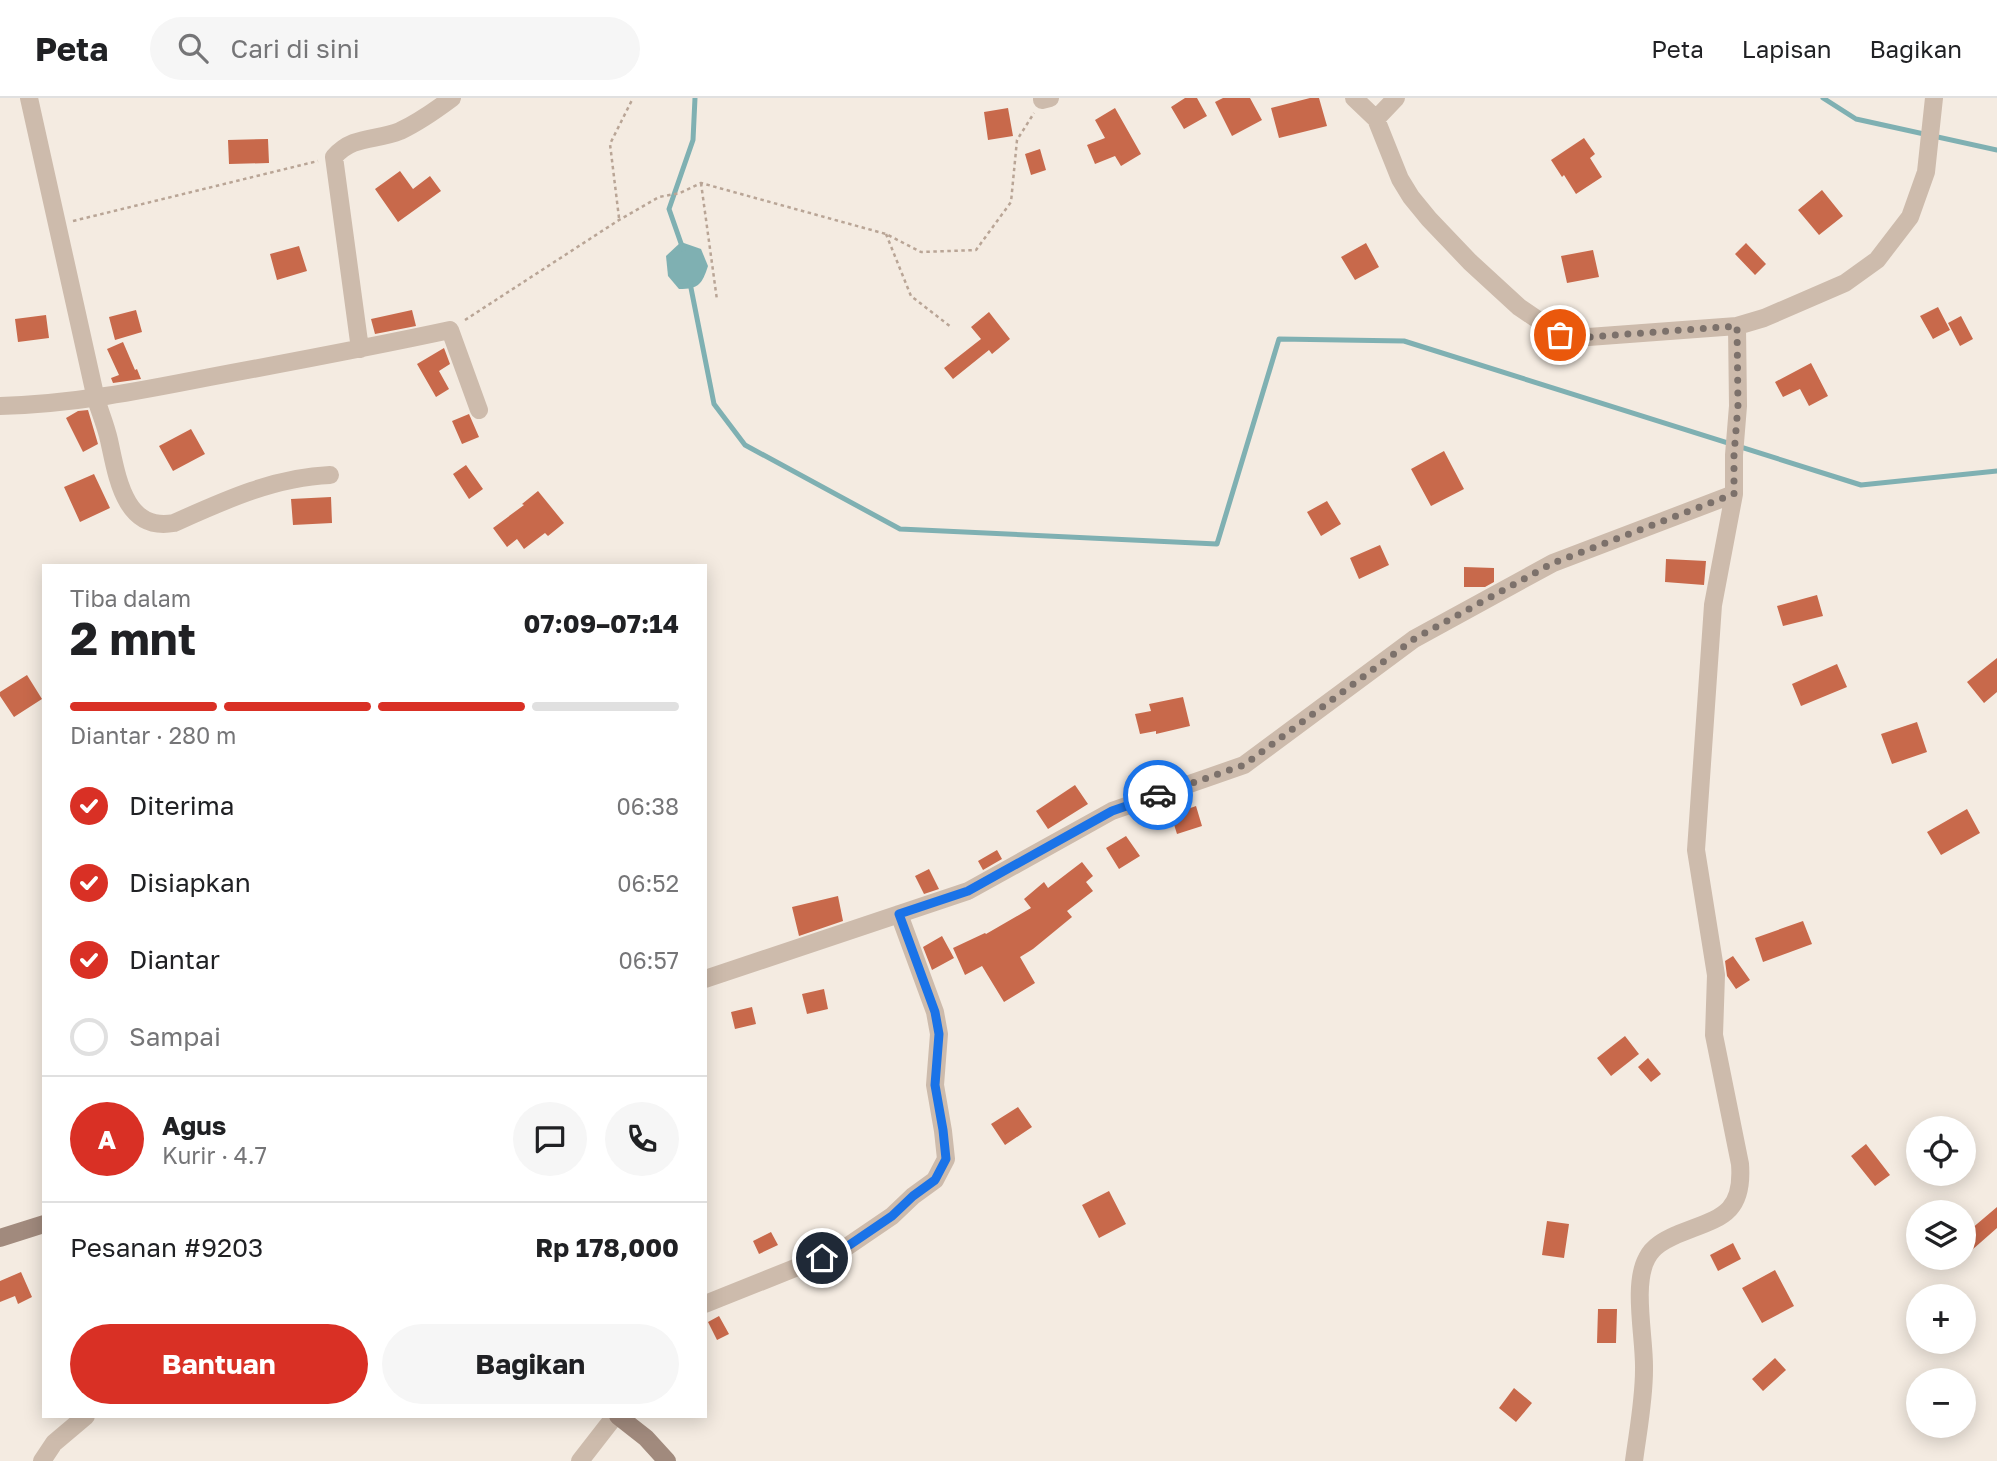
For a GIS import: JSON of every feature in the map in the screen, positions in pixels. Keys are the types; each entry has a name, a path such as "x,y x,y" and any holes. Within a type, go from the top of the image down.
{"street":[{"path":"29,98 96,399 109,439 113,466 124,496 137,514 160,526 174,523 258,489 305,476 330,475"},
{"path":"360,349 334,156 342,147 354,142 398,132 452,98"},
{"path":"1354,98 1376,119 1400,180 1429,219 1470,262 1520,307 1560,335 1575,338 1737,326 1764,318 1845,283 1877,260 1910,217 1926,172 1934,98"},
{"path":"1376,119 1396,98"},
{"path":"1634,1461 1644,1370 1640,1289 1647,1258 1664,1240 1717,1220 1731,1208 1739,1195 1741,1182 1740,1164 1714,1035 1716,975 1696,850 1713,605 1734,494 1738,405 1737,326"},
{"path":"0,405 45,405 96,399 450,330 479,410"},
{"path":"707,978 968,891 1112,811 1244,765 1414,639 1553,563 1734,494"},
{"path":"707,1303 845,1248 892,1216 935,1180 946,1159 935,1085 939,1034 935,1012 899,914"},
{"path":"0,1238 42,1225"},
{"path":"42,1461 54,1443 84,1418"},
{"path":"580,1461 615,1418"},
{"path":"620,1418 646,1438 667,1461"}],"path":[{"path":"619,220 610,144 633,98"},
{"path":"450,330 619,220 659,197 680,193 701,183 886,233 921,252 976,250 1011,202 1017,140 1045,99"},
{"path":"56,225 334,156"},
{"path":"701,183 717,300"},
{"path":"886,233 911,296 951,327"}],"water":[{"path":"681,242 701,249 708,266 699,284 691,288 679,289 668,276 666,256"}],"building":[{"path":"1185,98 1197,98 1207,116 1184,129 1171,107"},
{"path":"1223,98 1250,98 1262,120 1232,136 1215,102"},
{"path":"1319,98 1327,126 1279,138 1271,108"},
{"path":"1008,108 1013,136 988,140 984,112"},
{"path":"1115,108 1141,154 1121,166 1115,156 1095,164 1087,145 1105,138 1095,120"},
{"path":"1584,138 1595,154 1590,158 1602,177 1576,194 1551,160"},
{"path":"268,139 269,163 229,164 228,140"},
{"path":"1040,149 1046,170 1031,175 1025,154"},
{"path":"400,171 413,189 430,176 441,191 398,222 375,189"},
{"path":"1822,190 1843,216 1819,235 1798,210"},
{"path":"1366,243 1379,267 1355,280 1341,257"},
{"path":"1746,243 1766,264 1755,275 1735,254"},
{"path":"299,246 307,271 277,280 270,254"},
{"path":"1593,250 1599,277 1567,283 1561,256"},
{"path":"1938,307 1950,330 1933,339 1920,316"},
{"path":"136,310 142,332 115,340 109,317"},
{"path":"412,310 416,326 375,334 371,319"},
{"path":"989,312 1010,339 992,354 989,350 953,379 944,368 981,339 971,327"},
{"path":"46,315 49,338 18,342 15,319"},
{"path":"1961,316 1973,339 1960,346 1948,323"},
{"path":"123,342 141,379 113,383 111,378 119,375 107,349"},
{"path":"444,348 450,364 439,371 449,389 436,397 417,364"},
{"path":"1811,363 1828,396 1809,406 1800,389 1783,397 1775,382"},
{"path":"88,410 98,444 83,452 66,418 78,411"},
{"path":"469,414 479,437 462,444 452,421"},
{"path":"191,429 205,454 173,471 159,446"},
{"path":"1444,451 1464,489 1431,506 1411,469"},
{"path":"466,465 483,489 469,499 453,474"},
{"path":"94,474 110,508 80,522 64,487"},
{"path":"538,491 564,523 548,536 545,533 524,549 517,539 507,547 493,528"},
{"path":"331,497 332,523 293,525 291,499"},
{"path":"1327,501 1341,524 1321,536 1307,512"},
{"path":"1380,545 1389,565 1359,579 1350,558"},
{"path":"1666,559 1706,561 1704,585 1665,582"},
{"path":"1464,567 1494,568 1494,582 1485,587 1464,587"},
{"path":"1817,595 1823,616 1783,626 1777,606"},
{"path":"1997,658 1997,692 1984,703 1967,682"},
{"path":"1837,664 1847,687 1801,706 1792,684"},
{"path":"27,675 42,699 14,717 0,692"},
{"path":"1183,697 1190,726 1156,734 1156,731 1140,734 1135,714 1151,711 1149,704"},
{"path":"1917,722 1927,752 1892,764 1881,734"},
{"path":"1075,785 1088,804 1048,829 1036,811"},
{"path":"1196,806 1202,826 1177,834 1171,815"},
{"path":"1967,809 1980,833 1941,855 1927,832"},
{"path":"1126,836 1140,856 1119,869 1106,848"},
{"path":"997,850 1002,859 983,870 978,861"},
{"path":"1082,862 1093,876 1086,882 1093,891 1067,911 1072,917 1020,957 1035,983 1004,1002 982,966 965,975 953,948 986,934 1031,908 1024,899 1044,882 1048,888"},
{"path":"929,869 939,889 924,894 915,876"},
{"path":"838,896 843,921 799,936 792,907"},
{"path":"1803,921 1812,944 1763,962 1755,938"},
{"path":"942,936 954,958 932,970 923,947"},
{"path":"1733,956 1750,980 1736,989 1727,976 1725,961"},
{"path":"824,989 828,1009 807,1014 802,994"},
{"path":"752,1007 756,1024 735,1029 731,1012"},
{"path":"1625,1036 1639,1054 1611,1076 1597,1058"},
{"path":"1648,1058 1661,1074 1651,1082 1638,1067"},
{"path":"1018,1107 1032,1127 1005,1145 991,1124"},
{"path":"1866,1144 1890,1175 1875,1186 1851,1156"},
{"path":"1109,1191 1126,1224 1099,1238 1082,1205"},
{"path":"1997,1207 1997,1228 1976,1246 1976,1225"},
{"path":"1547,1221 1569,1224 1564,1258 1542,1255"},
{"path":"771,1232 778,1245 759,1254 753,1241"},
{"path":"1733,1243 1741,1259 1718,1271 1710,1255"},
{"path":"1775,1270 1794,1306 1762,1323 1742,1288"},
{"path":"21,1272 32,1297 18,1304 15,1296 0,1302 0,1281"},
{"path":"1598,1309 1617,1309 1616,1343 1597,1343"},
{"path":"719,1316 729,1334 717,1340 708,1322"},
{"path":"1775,1358 1786,1370 1763,1391 1752,1379"},
{"path":"1514,1388 1532,1403 1516,1422 1499,1408"}],"waterway":[{"path":"683,249 669,209 693,140 695,98"},
{"path":"1823,98 1856,119 1997,150"},
{"path":"690,283 714,404 745,445 900,529 1217,544 1279,339 1404,341 1861,485 1997,471"}],"way so far":[{"path":"1158,795 1244,765 1414,639 1553,563 1734,494 1738,405 1737,326 1575,338 1560,335"}],"route":[{"path":"822,1258 845,1248 892,1216 935,1180 946,1159 935,1085 939,1034 935,1012 899,914 968,891 1112,811 1158,795"}]}
